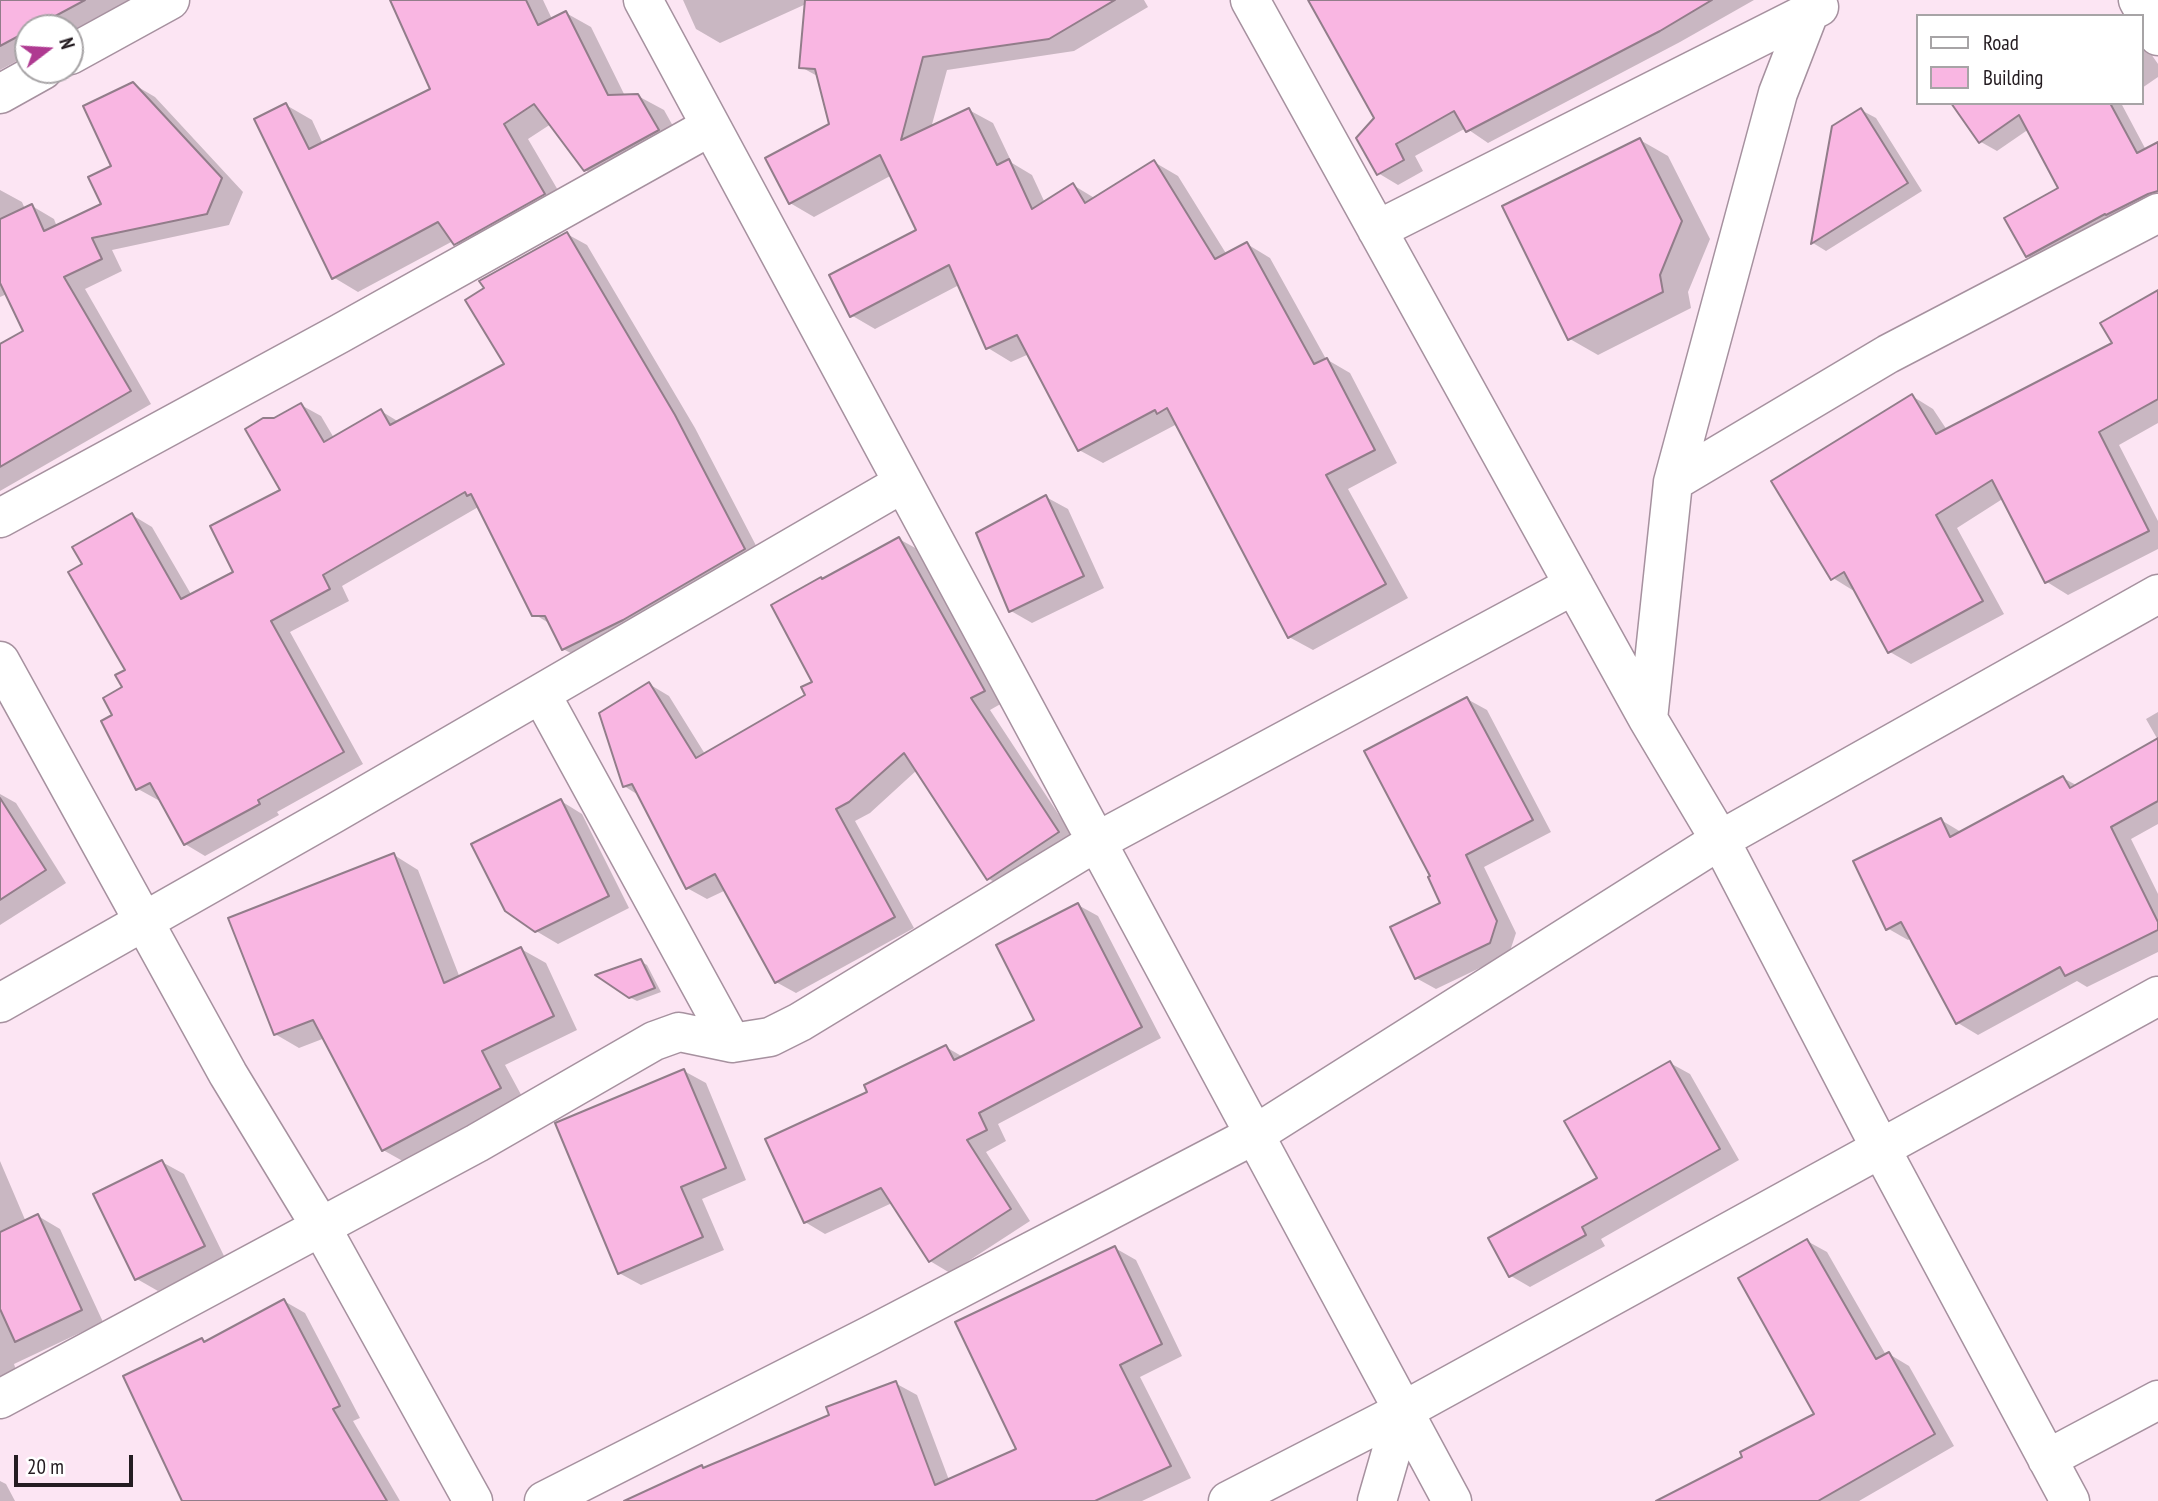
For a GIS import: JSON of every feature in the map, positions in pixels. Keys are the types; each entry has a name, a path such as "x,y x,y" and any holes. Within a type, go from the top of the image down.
{"street":[{"path":"84,47 170,0"},
{"path":"643,0 1452,1501"},
{"path":"1250,0 1648,719 1720,840 1881,1149 2070,1501"},
{"path":"2138,0 2158,36"},
{"path":"1377,230 1818,4"},
{"path":"1648,719 1673,482 1778,93 1818,4"},
{"path":"0,94 18,84"},
{"path":"0,518 339,334 711,126"},
{"path":"1673,482 1888,354 2158,213"},
{"path":"0,1003 541,694 903,483"},
{"path":"0,1399 477,1143 654,1041 680,1032 732,1043 771,1037 1096,842 1574,586"},
{"path":"544,1501 871,1335 1254,1135 1720,840 2158,594"},
{"path":"0,661 228,1074 321,1227 473,1501"},
{"path":"541,694 732,1043"},
{"path":"1228,1501 1403,1411 2158,996"},
{"path":"2047,1459 2158,1400"},
{"path":"1377,1501 1403,1411"}],"building":[{"path":"0,0 85,0 59,14 14,14 14,38 0,46"},
{"path":"390,0 526,0 538,25 566,11 608,95 638,94 659,130 584,171 534,104 504,124 545,194 454,245 438,222 332,279 254,119 286,103 309,149 430,89"},
{"path":"805,0 1115,0 1049,39 923,57 901,140 969,108 997,165 1009,159 1032,209 1073,183 1085,203 1154,160 1215,259 1247,242 1314,364 1327,358 1375,450 1326,475 1386,584 1288,638 1167,408 1157,414 1155,410 1078,451 1017,335 986,349 949,265 850,317 829,275 916,230 880,155 789,204 765,158 829,124 815,69 799,68"},
{"path":"1308,0 1712,0 1660,31 1466,132 1454,111 1396,144 1404,160 1377,175 1356,138 1374,118"},
{"path":"133,82 222,178 207,214 92,238 102,259 64,277 131,391 0,467 0,344 23,331 0,283 0,219 32,204 44,231 101,204 88,177 111,166 83,106"},
{"path":"1952,105 2111,105 2137,153 2158,142 2158,191 2105,214 2026,257 2004,218 2058,188 2019,115 1979,143"},
{"path":"1861,108 1908,183 1811,244 1832,126"},
{"path":"1640,138 1682,221 1660,275 1663,292 1568,340 1502,206"},
{"path":"567,232 675,415 745,549 623,620 562,650 545,616 532,616 471,494 467,496 465,492 323,575 330,589 271,621 344,752 258,800 260,804 184,845 150,783 136,790 101,721 112,715 103,698 122,687 115,675 125,670 68,572 82,564 72,547 132,513 181,599 233,572 210,526 280,490 245,429 263,418 274,418 301,403 324,442 381,409 390,425 504,364 465,300 484,288 479,281"},
{"path":"2158,290 2158,399 2099,432 2149,531 2045,583 1992,480 1936,515 1983,601 1888,653 1844,572 1831,580 1771,481 1912,394 1936,434 2112,343 2100,323"},
{"path":"1046,495 1084,576 1009,612 976,533"},
{"path":"899,537 985,691 971,698 1059,832 987,880 904,753 849,802 836,809 895,917 775,983 715,874 686,889 632,784 623,787 599,713 649,682 696,758 805,695 801,687 812,682 771,605"},
{"path":"1467,697 1533,820 1466,855 1497,921 1490,943 1415,979 1390,927 1440,903 1428,877 1430,876 1364,751"},
{"path":"2158,738 2158,801 2111,827 2158,922 2158,930 2065,976 2060,967 1956,1024 1901,922 1886,930 1853,861 1941,818 1950,837 2063,776 2070,788"},
{"path":"0,798 46,870 0,900"},
{"path":"561,799 609,896 535,932 505,911 471,844"},
{"path":"394,853 444,983 521,947 554,1016 482,1051 501,1088 382,1151 313,1020 274,1035 228,918"},
{"path":"1078,903 1142,1027 979,1113 987,1130 967,1140 1011,1209 929,1262 881,1188 804,1223 765,1139 867,1092 864,1085 946,1045 954,1060 1034,1020 996,945"},
{"path":"641,959 655,988 629,998 595,975"},
{"path":"1670,1061 1720,1149 1582,1227 1586,1235 1509,1277 1488,1238 1597,1178 1564,1121"},
{"path":"684,1069 726,1168 681,1187 703,1237 618,1274 555,1123"},
{"path":"162,1160 205,1246 135,1280 93,1194"},
{"path":"38,1214 82,1310 15,1342 0,1309 0,1232"},
{"path":"1807,1239 1876,1359 1889,1352 1935,1434 1818,1501 1656,1501 1742,1457 1740,1452 1814,1414 1738,1278"},
{"path":"1115,1246 1162,1344 1120,1365 1171,1466 1095,1501 624,1501 702,1465 703,1468 829,1415 826,1407 896,1381 935,1485 1016,1449 955,1322"},
{"path":"284,1299 340,1406 333,1409 387,1501 182,1501 123,1376 202,1338 204,1342"}]}
